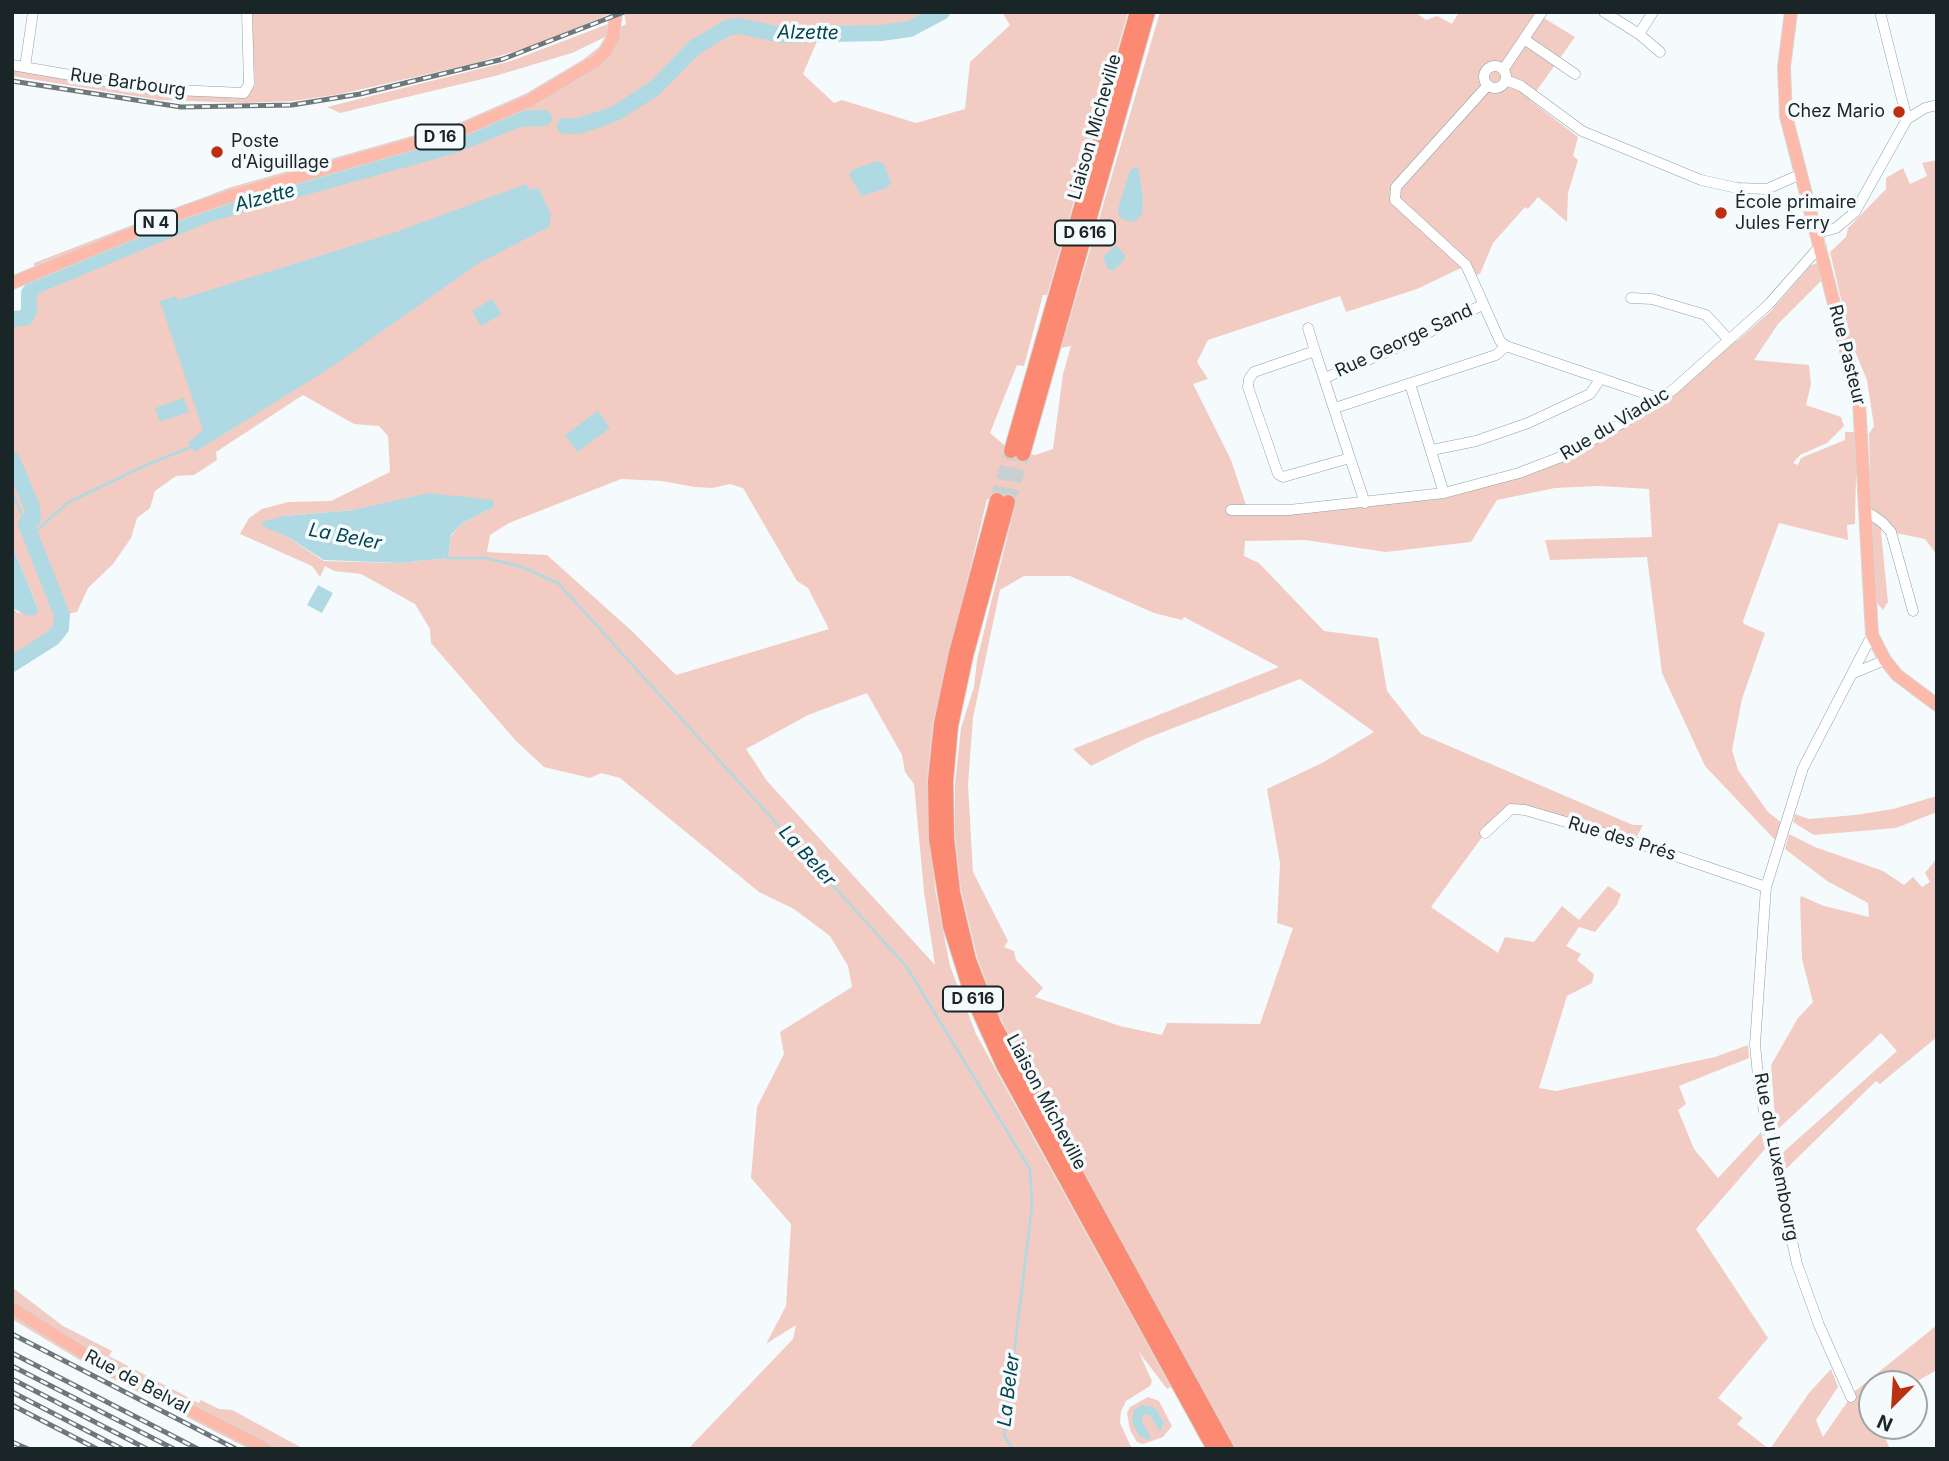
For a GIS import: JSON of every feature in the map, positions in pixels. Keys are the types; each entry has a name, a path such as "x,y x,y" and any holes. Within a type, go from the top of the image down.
{"highway":[{"name":"Liaison Micheville","path":"1137,12 1017,452 1148,12"},
{"name":"Liaison Micheville","path":"1214,1449 1003,1065 972,996 950,926 936,839 935,781 941,724 956,653 1003,501 951,726 946,796 953,892 970,960 994,1024 1227,1449"}],"main road":[{"name":"D 16","path":"280,183 464,129 529,101 592,64 606,51 613,38 616,12"},
{"name":"Rue Pasteur","path":"1791,12 1784,90 1786,116 1859,401 1872,635 1885,660 1912,688 1937,705"},
{"name":"N 4","path":"12,283 181,213 280,183"},
{"name":"Rue de Belval","path":"12,1308 104,1366 266,1449"}],"street":[{"path":"25,67 33,12"},
{"name":"Rue Barbourg","path":"12,65 152,89 244,93 249,84 247,12"},
{"path":"1488,85 1498,88 1542,12"},
{"path":"1604,12 1639,34 1660,52"},
{"path":"1639,34 1653,12"},
{"path":"1880,12 1907,119"},
{"path":"1524,39 1575,74"},
{"path":"1488,85 1485,77 1488,70 1495,67 1582,131 1667,169 1737,188 1767,189 1801,174"},
{"path":"1488,85 1395,187 1395,200 1466,265 1482,305 1500,341 1506,346 1661,399"},
{"path":"1819,239 1855,212 1907,119 1936,104"},
{"name":"Rue du Viaduc","path":"1231,510 1289,510 1444,493 1507,476 1566,455 1661,399 1769,304 1819,239"},
{"path":"1631,298 1653,299 1706,315 1728,339"},
{"name":"Rue George Sand","path":"1325,378 1408,342 1482,305"},
{"name":"Rue George Sand","path":"1308,328 1365,503"},
{"path":"1335,408 1496,355 1506,346"},
{"name":"Rue George Sand","path":"1315,351 1254,372 1248,387 1278,474 1290,477 1350,458"},
{"path":"1432,450 1476,441 1528,423 1590,394 1601,378"},
{"path":"1410,384 1444,493"},
{"path":"1865,515 1883,523 1891,532 1913,611"},
{"name":"Rue du Luxembourg","path":"1851,1397 1797,1265 1759,1087 1755,1044 1766,887 1804,768 1820,732 1872,635"},
{"path":"1854,673 1885,660"},
{"name":"Rue des Prés","path":"1485,833 1511,808 1525,810 1634,842 1766,887"}],"shaded area":[{"path":"251,12 615,12 536,45 476,63 341,94 293,101 246,103 159,100 12,76 12,65 152,89 244,93 255,86"},
{"path":"624,12 942,12 910,29 820,34 803,74 834,103 842,100 916,123 965,109 970,62 1010,25 1002,12 1128,12 1024,366 1017,365 990,433 1010,450 1035,455 1053,449 1063,374 1071,346 1061,348 1160,12 1415,12 1426,20 1437,16 1452,24 1459,12 1534,12 1575,37 1530,100 1578,137 1573,156 1578,160 1568,193 1567,222 1538,197 1528,209 1525,207 1493,243 1480,274 1466,277 1461,268 1417,289 1346,312 1340,296 1208,340 1197,362 1208,379 1193,384 1231,460 1248,511 1444,493 1519,473 1633,417 1727,340 1737,341 1771,311 1811,265 1818,263 1821,281 1778,324 1754,360 1809,365 1811,384 1806,405 1841,417 1844,426 1827,443 1800,455 1793,463 1798,465 1801,458 1845,440 1845,432 1857,432 1855,524 1847,525 1848,540 1779,523 1743,621 1744,624 1765,633 1742,699 1732,750 1738,770 1768,812 1781,822 1775,840 1705,766 1662,673 1647,557 1550,560 1545,540 1652,537 1649,489 1599,486 1555,488 1497,500 1471,542 1386,552 1305,540 1245,541 1244,556 1259,563 1324,631 1378,638 1387,691 1421,734 1633,825 1643,825 1634,842 1511,809 1485,833 1431,907 1498,953 1505,937 1534,942 1562,906 1579,920 1608,886 1621,894 1617,905 1595,932 1579,927 1566,946 1581,954 1577,960 1594,974 1592,983 1567,996 1539,1088 1556,1091 1715,1057 1748,1045 1749,1058 1679,1086 1686,1104 1678,1110 1694,1149 1718,1178 1761,1132 1765,1149 1696,1229 1768,1338 1718,1398 1743,1418 1737,1424 1769,1449 1235,1449 997,1011 977,957 961,890 955,837 955,784 961,728 974,687 977,660 1015,505 987,499 933,723 927,781 935,889 950,966 976,1034 1171,1387 1167,1389 1139,1352 1152,1381 1150,1386 1126,1401 1121,1411 1120,1423 1132,1449 688,1449 793,1339 796,1325 766,1344 786,1306 791,1224 751,1178 757,1107 784,1054 780,1032 852,987 848,966 830,936 794,909 759,892 620,778 601,773 590,778 544,767 516,741 431,643 430,629 415,604 361,574 334,571 325,566 320,577 312,566 240,534 249,518 262,509 288,502 331,501 390,472 388,436 379,426 354,424 303,395 216,452 217,460 194,475 176,476 155,491 150,508 137,518 131,538 113,564 88,588 77,612 62,615 54,633 12,658 12,608 18,613 38,609 12,545 12,317 23,313 29,291 36,282 34,263 228,188 461,122 527,93 584,59 599,47 605,37 572,53 495,76 340,113 327,107 511,61 608,24 607,35 626,24","holes":["621,479 712,488 730,484 743,488 797,581 808,588 829,629 676,675 633,632 547,555 487,552 490,535 509,523","494,507 461,524 451,536 448,558 400,563 324,561 286,536 284,516 353,510","1024,576 1070,576 1154,613 1182,620 1184,617 1279,667 1073,749 1091,766 1145,739 1300,679 1374,732 1322,763 1267,789 1280,863 1277,923 1293,928 1260,1024 1167,1023 1162,1035 1120,1026 1035,997 1043,988 1016,960 1014,951 1004,947 1008,941 973,872 968,785 973,718 1000,590","867,693 902,755 905,772 914,784 924,892 935,965 767,781 746,749 808,715"]},
{"path":"1937,160 1937,555 1925,539 1891,532 1883,523 1881,532 1888,602 1883,610 1877,603 1871,515 1869,434 1874,426 1867,380 1851,342 1830,252 1846,237 1848,228 1886,189 1886,178 1903,168 1910,184 1927,176 1922,163"},
{"path":"1937,796 1937,812 1896,828 1814,835 1793,822 1795,814 1809,819 1855,815 1893,809"},
{"path":"1789,834 1815,847 1883,871 1904,885 1913,877 1922,887 1930,882 1925,873 1937,858 1937,1037 1880,1084 1876,1081 1783,1172 1780,1155 1897,1051 1881,1033 1776,1131 1771,1065 1798,1018 1813,1002 1802,959 1801,896 1824,906 1869,917 1868,903 1827,881 1785,849"},
{"path":"12,1287 63,1326 112,1351 109,1356 199,1403 201,1400 219,1409 232,1410 304,1449 249,1449 101,1373 12,1319"},
{"path":"1937,1325 1937,1370 1928,1375 1928,1370 1881,1370"},
{"path":"1831,1369 1838,1387 1816,1420 1823,1437 1858,1389 1858,1440 1886,1440 1890,1449 1770,1449 1809,1393"},
{"path":"1148,1397 1159,1401 1172,1426 1163,1437 1143,1444 1137,1442 1130,1430 1127,1413 1130,1407"}],"water":[{"path":"877,161 884,164 891,183 887,188 862,196 849,175 852,170"},
{"path":"1138,167 1143,198 1142,214 1134,222 1119,216 1118,209 1130,170"},
{"path":"526,184 530,190 539,188 551,215 549,227 479,263 330,368 195,452 188,443 203,430 160,301 176,296 178,300 393,233"},
{"path":"1116,245 1125,255 1124,260 1114,270 1108,270 1103,257"},
{"path":"492,299 502,314 481,326 472,311"},
{"path":"184,398 189,412 160,422 155,408"},
{"path":"598,411 610,428 577,452 565,435"},
{"path":"429,493 493,500 494,507 461,524 451,535 448,558 400,563 324,560 286,536 262,526 264,521 284,516 353,510"},
{"path":"12,545 38,609 36,615 28,616 12,608"},
{"path":"318,585 333,593 322,613 307,605"},
{"path":"1142,1405 1154,1407 1164,1422 1160,1432 1150,1415 1143,1414 1142,1421 1151,1437 1149,1440 1139,1436 1132,1421 1134,1410"}],"waterway":[{"name":"Alzette","path":"616,113 655,88 695,47 727,28 739,26 782,35 881,33 910,29 942,12"},
{"name":"Alzette","path":"565,126 579,126 609,116"},
{"name":"Alzette","path":"12,319 25,318 29,311 29,293 35,286 205,215 452,146 519,119 544,118"},
{"path":"32,535 67,503 191,447"},
{"name":"Alzette","path":"12,459 32,507 33,519 26,524 62,615 61,628 53,638 12,664"},
{"path":"12,492 26,524"},
{"name":"La Beler","path":"447,558 486,558 522,567 558,583 906,966 1030,1169 1032,1206 1004,1436 1013,1449"}],"tunnel":[{"path":"997,500 1011,451"},
{"path":"1008,502 1023,454"}],"railway":[{"path":"12,81 181,107 292,105 360,94 503,59 624,12"},
{"path":"12,1334 236,1449"},
{"path":"12,1353 198,1449"},
{"path":"12,1366 174,1449"},
{"path":"12,1379 147,1449"},
{"path":"12,1392 122,1449"},
{"path":"12,1405 97,1449"},
{"path":"12,1442 28,1449"}],"place":[{"name":"Chez Mario","path":"1899,112"},
{"name":"Poste d'Aiguillage","path":"217,152"},
{"name":"École primaire Jules Ferry","path":"1721,213"}]}
